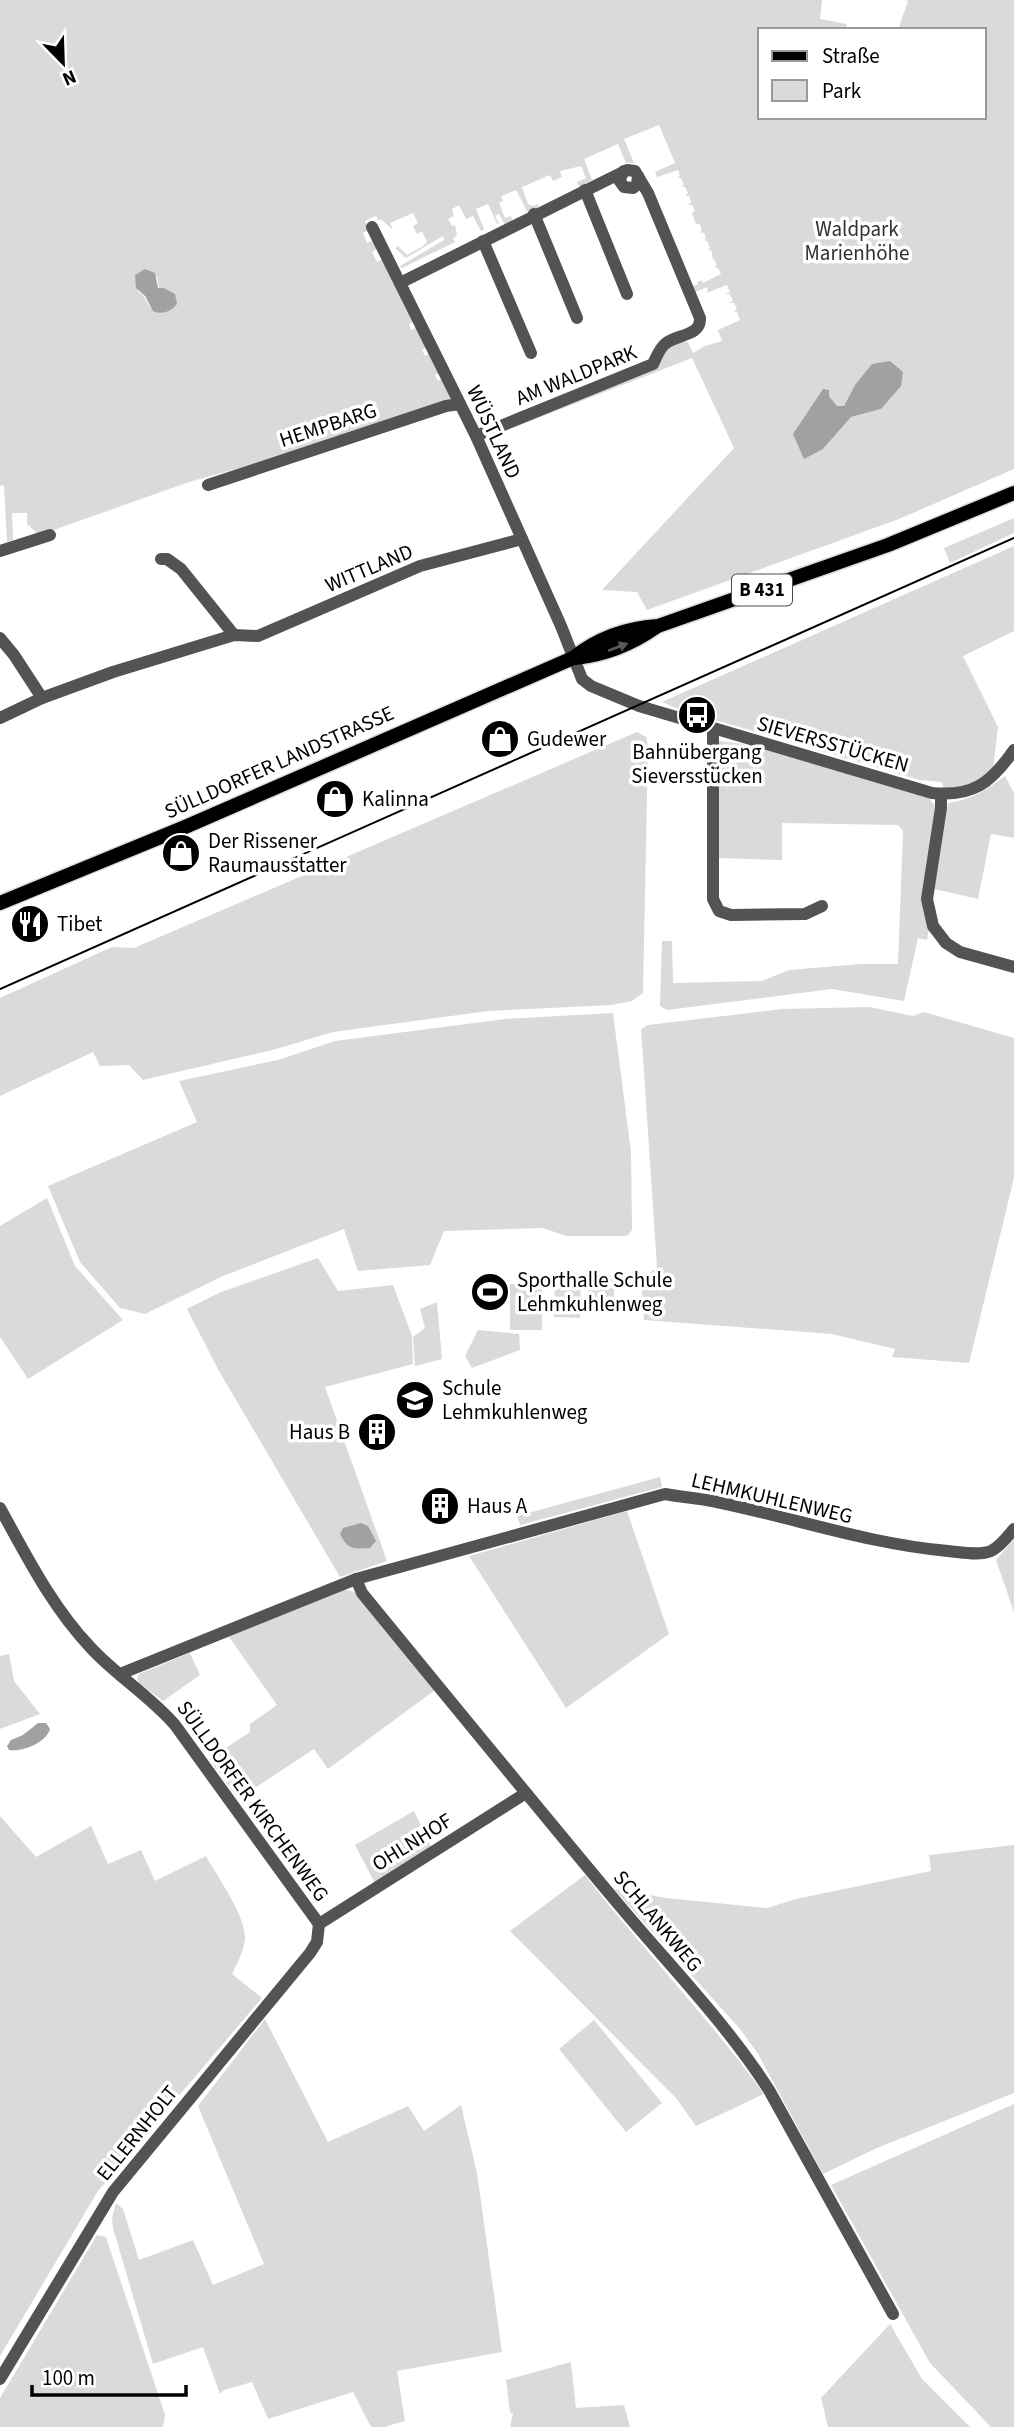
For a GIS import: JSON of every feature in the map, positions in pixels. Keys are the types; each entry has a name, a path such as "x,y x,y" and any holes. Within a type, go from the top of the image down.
{"main road":[{"name":"SÜLLDORFER LANDSTRASSE","path":"0,904 573,658 596,656 639,639 658,626 877,549 1014,493"}],"street":[{"name":"AM WALDPARK","path":"400,283 534,214 603,181 622,177 632,170 637,181 648,193 700,318 700,325 696,330 665,342 653,364 476,436"},
{"path":"584,190 627,294"},
{"path":"534,214 577,318"},
{"name":"WÜSTLAND","path":"372,227 476,436 573,658"},
{"name":"AM WALDPARK","path":"483,240 531,353"},
{"name":"HEMPBARG","path":"208,485 460,404"},
{"path":"0,551 50,536"},
{"name":"WITTLAND","path":"0,718 42,698 113,671 234,635 258,636 420,566 522,539"},
{"path":"161,559 166,559 181,569 234,635"},
{"path":"0,638 15,655 42,698"},
{"name":"SIEVERSSTÜCKEN","path":"573,658 582,679 591,686 639,706 932,793 965,792 983,784 1000,771 1014,751"},
{"path":"713,729 713,899 719,911 731,915 806,914 822,906"},
{"path":"941,794 927,899 933,926 946,943 960,952 1014,967"},
{"name":"LEHMKUHLENWEG","path":"120,1674 356,1579 665,1494 710,1500 854,1536 932,1549 975,1553 990,1551 1014,1528"},
{"name":"SÜLLDORFER KIRCHENWEG","path":"0,1508 57,1607 93,1650 162,1709 319,1923"},
{"name":"SCHLANKWEG","path":"356,1579 362,1593 750,2060 893,2314"},
{"name":"OHLNHOF","path":"319,1923 526,1793"},
{"name":"ELLERNHOLT","path":"0,2379 113,2192 310,1953 320,1933 319,1923"}],"green space":[{"name":"Waldpark Marienhöhe","path":"0,0 822,0 820,19 847,24 846,28 758,28 758,119 986,119 986,28 899,28 908,1 904,0 1014,0 1014,469 899,519 647,610 637,592 602,590 734,448 692,358 487,438 485,436 662,357 676,343 688,342 693,353 722,341 718,330 740,320 737,312 733,312 737,310 734,303 729,303 733,301 730,294 725,294 730,292 727,285 706,293 707,287 693,293 692,287 698,284 697,282 702,280 703,283 721,274 718,268 714,267 717,265 711,258 711,250 707,249 710,248 707,241 703,240 706,239 704,233 700,232 700,224 696,224 692,213 695,211 692,205 688,204 691,202 689,196 685,196 688,193 685,187 681,186 684,185 681,178 677,177 680,176 678,170 657,177 655,172 675,163 659,125 624,139 634,163 626,163 618,144 584,159 592,180 579,187 577,182 586,178 581,166 560,171 562,177 553,181 550,175 522,187 528,204 538,204 539,207 528,213 516,190 501,196 503,201 499,203 505,218 511,216 513,221 505,225 499,214 495,216 499,223 497,224 488,204 476,209 484,229 481,231 473,216 466,219 459,205 452,209 454,216 448,219 452,226 455,225 455,242 402,268 400,266 444,240 443,236 406,258 395,248 398,246 407,255 427,242 422,231 417,234 413,226 418,223 413,213 390,223 393,230 376,216 365,221 369,230 363,233 367,243 374,240 378,248 372,252 377,262 383,259 415,321 409,324 411,330 418,327 428,347 422,350 425,356 431,353 441,372 435,375 438,381 444,378 455,400 275,458 189,482 48,532 46,530 37,533 27,524 27,513 12,513 13,540 7,542 4,486 0,485","holes":["145,269 157,277 159,288 175,294 171,310 156,312 138,291 135,275","855,385 881,409 851,417 823,449 829,390 829,396 837,406 844,406"]},
{"path":"1014,518 1014,533 950,563 944,548"},
{"path":"1014,546 1014,631 963,656 998,727 993,770 974,784 944,790 942,782 920,780 662,702"},
{"path":"637,732 646,737 648,745 643,993 632,1001 612,1005 488,1011 333,1032 276,1049 143,1080 129,1065 100,1066 93,1052 0,1096 0,998 112,947 134,948"},
{"path":"718,741 751,745 929,798 936,807 929,929 927,940 918,938 904,1001 832,989 667,1010 660,1006 662,941 672,941 673,983 762,981 789,970 898,964 903,831 898,825 782,823 782,860 718,858"},
{"path":"1005,776 1014,793 1014,838 991,834 978,899 934,889 948,803 978,794"},
{"path":"870,1007 913,1016 924,1012 1014,1038 1014,1178 969,1363 892,1357 895,1349 832,1334 644,1320 641,1278 657,1268 641,1029 648,1025 782,1009"},
{"path":"613,1013 631,1152 632,1230 627,1236 566,1236 543,1228 444,1231 430,1265 358,1271 344,1229 223,1276 145,1314 120,1308 80,1262 48,1186 197,1122 179,1081 278,1060 335,1041 505,1019"},
{"path":"47,1198 75,1266 123,1320 28,1379 0,1337 0,1226"},
{"path":"318,1258 338,1291 393,1285 412,1336 413,1364 325,1387 387,1561 340,1577 219,1371 187,1309 221,1292"},
{"path":"589,1274 615,1276 613,1309 587,1307"},
{"path":"555,1275 581,1276 580,1318 554,1317"},
{"path":"510,1284 542,1284 542,1330 510,1330"},
{"path":"437,1302 442,1359 415,1366 413,1337 425,1328 420,1309"},
{"path":"478,1330 519,1334 520,1350 472,1368 465,1356"},
{"path":"660,1477 662,1487 520,1525 517,1516"},
{"path":"627,1511 669,1634 566,1708 469,1556"},
{"path":"1014,1539 1014,1612 996,1560"},
{"path":"341,1589 355,1592 435,1690 328,1769 314,1749 238,1799 209,1759 250,1732 250,1724 277,1705 229,1637"},
{"path":"190,1653 200,1675 163,1701 139,1683 139,1674"},
{"path":"9,1654 14,1681 40,1714 0,1729 0,1656"},
{"path":"414,1811 432,1849 375,1883 355,1845"},
{"path":"0,1816 36,1857 91,1826 108,1864 141,1850 155,1881 206,1856 244,1928 244,1947 232,1974 262,1998 98,2191 0,2356"},
{"path":"1014,1845 1014,2093 877,2148 823,2174 758,2054 740,2029 614,1889 666,1898 767,1908 796,1899 931,1871 929,1855"},
{"path":"585,1875 721,2038 764,2094 696,2126 676,2098 510,1931"},
{"path":"265,2019 328,2142 408,2106 424,2131 461,2105 477,2173 502,2352 397,2371 405,2421 384,2427 371,2427 353,2392 268,2419 252,2382 224,2390 220,2394 203,2347 153,2364 113,2228 112,2218 116,2203 123,2209 139,2260 193,2240 213,2285 264,2264 198,2106"},
{"path":"594,2020 662,2103 626,2132 559,2049"},
{"path":"1014,2104 1014,2427 991,2427 930,2363 831,2185"},
{"path":"97,2235 106,2237 165,2415 163,2427 0,2427 0,2398"},
{"path":"890,2324 922,2379 970,2427 828,2427 821,2398"},
{"path":"571,2362 576,2408 624,2405 630,2427 510,2427 513,2414 510,2412 506,2380"}],"shaded area":[{"path":"145,269 155,273 158,288 175,294 177,304 169,311 153,311 145,296 136,288 135,275"},
{"path":"890,361 903,372 901,386 881,409 851,417 823,449 804,459 793,434 823,389 829,390 829,396 837,406 844,406 855,385 872,364"},
{"path":"361,1523 368,1526 376,1541 370,1548 352,1547 340,1534 343,1528"},
{"path":"38,1723 46,1723 50,1729 44,1738 27,1748 9,1750 7,1746 11,1740 23,1735"}],"tram line":[{"path":"0,989 1014,538"}],"place":[{"name":"Bahnübergang Sieversstücken","path":"697,715"},
{"name":"Gudewer","path":"500,739"},
{"name":"Kalinna","path":"335,799"},
{"name":"Der Rissener Raumausstatter","path":"181,853"},
{"name":"Tibet","path":"30,924"},
{"name":"Sporthalle Schule Lehmkuhlenweg","path":"490,1292"},
{"name":"Schule Lehmkuhlenweg","path":"415,1400"},
{"name":"Haus B","path":"377,1432"},
{"name":"Haus A","path":"440,1506"}]}
